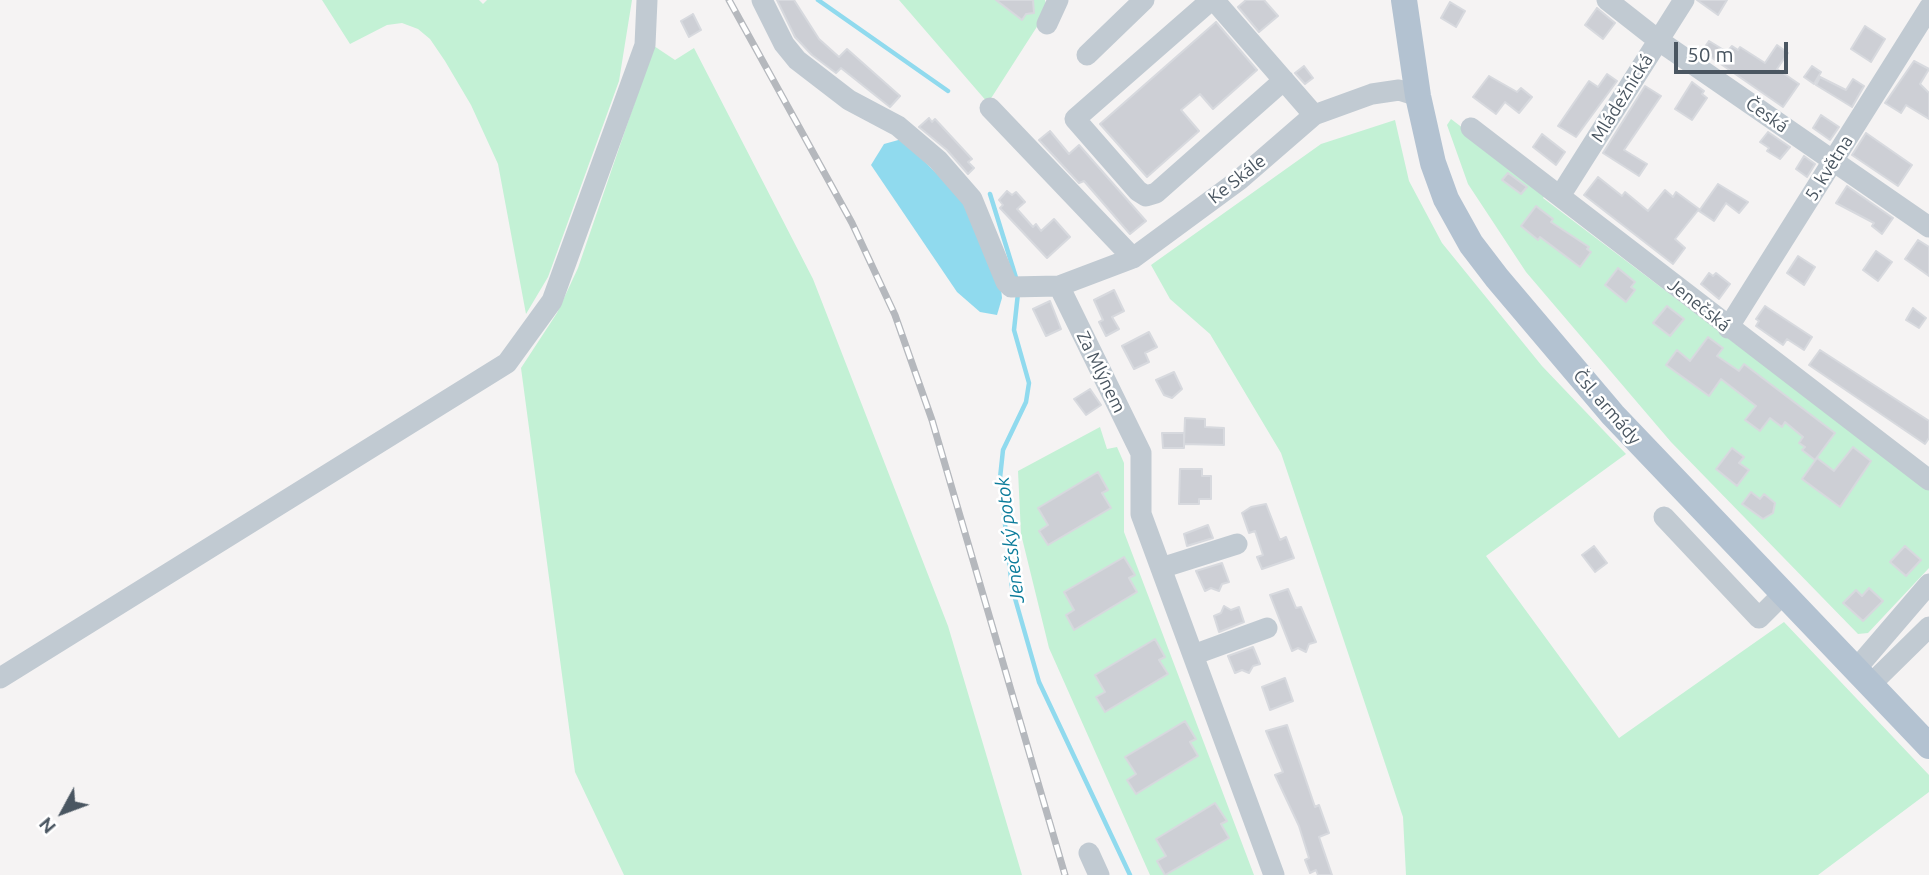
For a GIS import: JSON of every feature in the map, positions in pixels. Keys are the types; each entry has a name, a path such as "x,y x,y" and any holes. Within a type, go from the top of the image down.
{"main road":[{"name":"Čsl. armády","path":"1404,0 1418,96 1433,163 1446,200 1471,244 1613,415 1929,746"}],"street":[{"path":"0,678 507,363 552,301 645,45 647,0"},
{"path":"762,0 784,44 797,60 849,100 908,134 972,199 1006,282 1018,287 1059,286"},
{"path":"1047,24 1058,0"},
{"path":"1087,55 1144,0"},
{"path":"1284,80 1156,192 1146,196 1138,191 1075,120 1213,0 1284,80 1314,115"},
{"name":"Česká","path":"1606,0 1658,40 1929,227"},
{"name":"Mládežnická","path":"1560,196 1684,0"},
{"name":"5. května","path":"1728,328 1929,8"},
{"name":"Ke Skále","path":"1059,286 1133,258 1239,180 1314,115 1372,94 1399,90 1418,96"},
{"path":"990,108 1133,258"},
{"name":"Jenečská","path":"1471,128 1929,480"},
{"name":"Za Mlýnem","path":"1059,286 1141,453 1141,513 1274,875"},
{"path":"1664,517 1759,618 1783,594"},
{"path":"1161,568 1237,544"},
{"path":"1863,677 1928,587"},
{"path":"1863,677 1929,627"},
{"path":"1193,655 1267,628"},
{"path":"1089,853 1099,875"}],"green space":[{"path":"322,0 479,0 483,4 487,0 632,0 619,81 548,277 526,314 498,164 471,105 445,61 430,39 418,29 402,23 387,25 350,44"},
{"path":"899,0 1045,0 1046,4 1040,22 988,103"},
{"path":"654,46 675,60 694,48 813,279 948,626 1022,875 624,875 575,772 521,368 557,313 578,268"},
{"path":"1451,119 1547,192 1543,198 1929,490 1929,568 1868,633 1858,634 1671,442 1526,272 1468,184 1447,125"},
{"path":"1395,120 1409,181 1442,243 1542,366 1626,454 1486,556 1619,738 1784,622 1929,775 1929,792 1818,875 1406,875 1403,817 1281,453 1210,334 1170,299 1151,265 1321,144"},
{"path":"1100,427 1107,449 1117,447 1124,463 1124,532 1254,875 1150,875 1049,648 1021,534 1018,471"}],"water":[{"path":"902,139 968,205 1001,288 1002,298 997,315 980,312 957,292 871,165 884,144"}],"building":[{"path":"777,0 794,0 819,39 839,57 847,49 900,96 890,107 841,68 836,73 812,55 795,37"},
{"path":"996,0 1033,0 1034,13 1026,14 1022,20"},
{"path":"1246,0 1264,0 1278,16 1259,32 1238,7"},
{"path":"1697,0 1727,0 1718,15"},
{"path":"1450,2 1465,11 1456,27 1441,18"},
{"path":"1597,8 1615,23 1603,39 1585,25"},
{"path":"693,14 701,30 689,37 681,21"},
{"path":"1216,22 1257,70 1213,109 1200,94 1181,110 1199,131 1147,177 1100,124"},
{"path":"1865,26 1885,39 1871,62 1851,49"},
{"path":"1709,41 1727,52 1732,46 1738,50 1740,47 1765,63 1777,45 1788,53 1777,69 1799,84 1783,107 1702,51"},
{"path":"1914,61 1929,69 1920,84 1929,93 1929,119 1906,105 1901,113 1885,103"},
{"path":"1304,66 1313,78 1305,84 1295,73"},
{"path":"1812,66 1821,72 1814,84 1804,77"},
{"path":"1607,74 1617,81 1576,137 1558,126 1589,81 1598,87"},
{"path":"1489,76 1517,92 1521,88 1532,97 1519,113 1505,102 1496,114 1473,97"},
{"path":"1820,77 1846,90 1853,79 1864,86 1852,107 1816,85"},
{"path":"1692,82 1704,91 1702,94 1707,98 1692,120 1675,109"},
{"path":"1645,86 1661,96 1624,150 1647,164 1639,176 1603,153"},
{"path":"1821,115 1839,127 1830,140 1813,128"},
{"path":"929,118 932,122 935,119 972,159 968,162 974,168 968,174 947,150 919,127"},
{"path":"1050,131 1069,154 1079,145 1146,221 1130,234 1084,181 1079,183 1039,140"},
{"path":"1768,132 1790,147 1780,159 1767,151 1769,148 1760,142"},
{"path":"1866,133 1912,165 1898,186 1852,155"},
{"path":"1542,134 1565,152 1556,165 1533,147"},
{"path":"1804,156 1815,164 1807,177 1796,169"},
{"path":"1508,173 1527,187 1521,194 1502,180"},
{"path":"1598,177 1622,196 1625,192 1648,211 1665,190 1673,197 1676,192 1699,209 1675,239 1685,248 1673,264 1584,195"},
{"path":"1718,184 1748,202 1739,213 1726,203 1714,221 1699,211"},
{"path":"1847,186 1893,218 1882,234 1872,226 1874,223 1836,203"},
{"path":"1007,191 1012,195 1016,192 1025,202 1017,209 1033,227 1036,224 1041,231 1054,219 1070,237 1047,258 1000,208 1003,205 999,200"},
{"path":"1536,206 1553,219 1551,222 1589,247 1587,249 1591,252 1580,267 1521,226"},
{"path":"1918,240 1929,247 1929,276 1905,259"},
{"path":"1876,251 1892,262 1878,281 1863,270"},
{"path":"1798,256 1815,267 1804,285 1787,273"},
{"path":"1618,268 1635,282 1631,287 1635,290 1626,302 1605,285"},
{"path":"1709,273 1713,276 1716,273 1730,284 1719,299 1701,284"},
{"path":"1114,290 1124,311 1112,317 1119,329 1106,336 1099,322 1103,320 1094,300"},
{"path":"1050,301 1061,329 1046,336 1033,309"},
{"path":"1667,306 1684,319 1670,336 1653,323"},
{"path":"1765,306 1812,337 1804,350 1787,339 1783,345 1756,326 1759,321 1756,319"},
{"path":"1913,308 1926,318 1919,328 1906,320"},
{"path":"1149,332 1157,347 1145,353 1149,362 1134,369 1122,346"},
{"path":"1708,337 1723,348 1717,356 1739,371 1744,364 1835,433 1815,460 1802,450 1805,447 1799,443 1803,437 1785,422 1782,427 1770,418 1760,431 1745,420 1756,406 1721,379 1709,396 1666,365 1677,350 1690,361"},
{"path":"1820,350 1929,421 1929,438 1925,444 1809,365"},
{"path":"1174,372 1182,389 1172,398 1164,395 1156,380"},
{"path":"1090,389 1101,405 1086,415 1074,399"},
{"path":"1185,418 1205,419 1205,427 1224,428 1224,445 1184,444"},
{"path":"1162,433 1184,433 1184,448 1163,448"},
{"path":"1853,447 1871,461 1840,507 1802,479 1817,458 1834,471"},
{"path":"1732,448 1744,457 1739,463 1749,470 1737,486 1716,469"},
{"path":"1180,469 1202,469 1202,476 1211,476 1211,499 1199,499 1199,504 1179,504"},
{"path":"1098,472 1108,490 1102,493 1111,508 1048,545 1039,531 1048,525 1038,508"},
{"path":"1751,492 1760,499 1764,494 1775,503 1773,513 1763,519 1742,504"},
{"path":"1266,504 1280,540 1286,537 1294,558 1262,569 1257,557 1263,555 1255,531 1249,533 1242,513 1251,507"},
{"path":"1208,525 1213,538 1187,546 1184,534"},
{"path":"1594,546 1607,563 1595,572 1582,555"},
{"path":"1905,546 1921,560 1906,576 1890,562"},
{"path":"1124,557 1135,575 1129,578 1137,592 1074,630 1066,615 1074,610 1064,592"},
{"path":"1222,563 1229,582 1222,584 1219,591 1211,588 1205,591 1196,571"},
{"path":"1869,588 1883,601 1863,621 1843,603 1856,590 1862,596"},
{"path":"1288,589 1296,608 1301,607 1316,642 1309,644 1306,652 1298,648 1292,651 1270,595"},
{"path":"1224,606 1231,610 1239,607 1244,622 1219,632 1214,616 1221,613"},
{"path":"1155,639 1165,657 1159,660 1168,674 1105,712 1096,697 1105,692 1095,675"},
{"path":"1253,647 1260,664 1253,666 1249,673 1242,670 1235,673 1228,656"},
{"path":"1285,678 1293,701 1270,710 1262,687"},
{"path":"1185,721 1196,739 1190,742 1198,756 1136,794 1127,780 1136,774 1125,757"},
{"path":"1287,725 1315,807 1319,805 1329,833 1319,837 1332,875 1318,875 1316,870 1310,873 1305,860 1309,858 1299,826 1275,775 1283,772 1266,731"},
{"path":"1215,803 1227,821 1221,824 1229,838 1165,875 1157,861 1166,856 1156,839"}],"waterway":[{"name":"Jenečský potok","path":"818,0 948,91"},
{"name":"Jenečský potok","path":"990,194 1017,281"},
{"name":"Jenečský potok","path":"1018,293 1014,330 1029,383 1026,402 1003,450 1000,478 1012,588 1039,682 1130,875"}],"railway":[{"path":"729,0 852,223 895,315 932,420 1065,875"}]}
